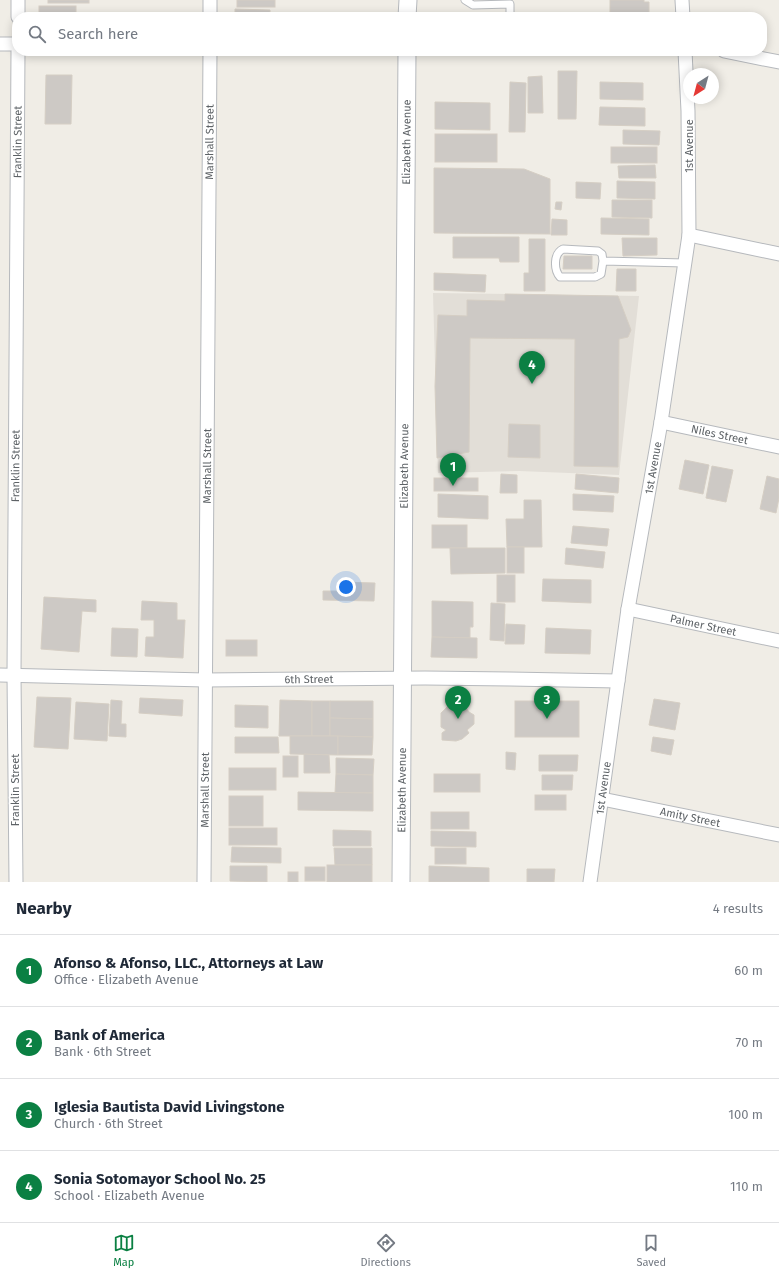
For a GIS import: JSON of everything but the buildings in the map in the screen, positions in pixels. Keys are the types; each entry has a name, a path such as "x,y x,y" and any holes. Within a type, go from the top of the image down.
{"street":[{"path":"18,0 18,12"},
{"path":"210,0 210,12"},
{"path":"408,0 408,12"},
{"path":"682,0 683,12"},
{"path":"0,44 12,44"},
{"name":"Franklin Street","path":"16,882 14,675 18,56"},
{"name":"Marshall Street","path":"204,882 210,56"},
{"name":"Elizabeth Avenue","path":"401,882 407,56"},
{"name":"1st Avenue","path":"590,882 628,609 660,422 689,235 688,111 685,56"},
{"path":"749,56 779,62"},
{"path":"689,235 779,254"},
{"name":"Niles Street","path":"660,422 779,447"},
{"name":"Palmer Street","path":"628,609 779,641"},
{"name":"6th Street","path":"0,675 205,680 402,678 618,681"},
{"name":"Amity Street","path":"602,799 779,835"}],"lane":[{"path":"465,0 473,5 512,2 511,12"},
{"path":"563,249 598,251 602,254 603,261 601,274 595,277 560,277 557,272 556,257 563,249"},
{"path":"603,261 685,263"}],"shaded area":[{"path":"433,293 639,296 619,475 519,471 438,473"}],"place":[{"name":"Sonia Sotomayor School No. 25","path":"532,384"},
{"name":"Afonso & Afonso, LLC., Attorneys at Law","path":"453,486"},
{"name":"Bank of America","path":"458,719"},
{"name":"Iglesia Bautista David Livingstone","path":"547,719"}]}
